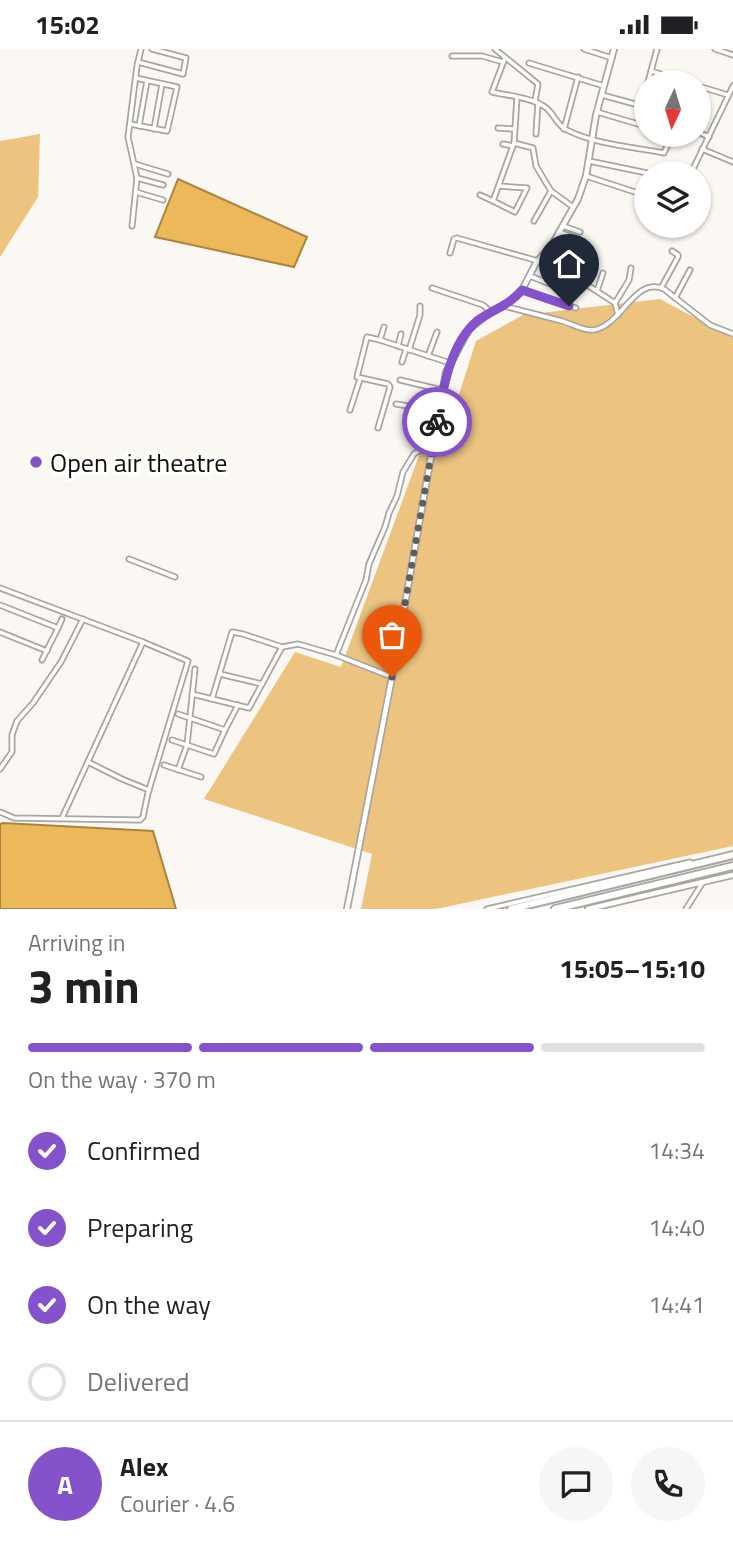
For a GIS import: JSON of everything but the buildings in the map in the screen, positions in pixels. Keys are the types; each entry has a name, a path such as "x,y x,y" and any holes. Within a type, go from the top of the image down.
{"highway":[{"path":"511,909 733,854"},
{"path":"555,909 733,866"}],"street":[{"path":"132,226 137,178 128,137 141,49"},
{"path":"138,62 183,73 186,58 152,49"},
{"path":"495,49 504,60 538,84 536,134"},
{"path":"584,49 611,58"},
{"path":"347,909 392,677 442,390 450,363 469,329 491,312 504,306 522,290 578,199 586,176 597,112 614,49"},
{"path":"651,70 657,49"},
{"path":"716,49 733,55"},
{"path":"452,56 482,56 504,60"},
{"path":"504,60 492,92 536,102 555,116 564,129 592,139 664,153 667,147"},
{"path":"529,64 604,86"},
{"path":"564,129 578,77"},
{"path":"130,124 167,131 177,87 136,78"},
{"path":"139,126 147,81"},
{"path":"154,129 162,84"},
{"path":"711,133 733,86"},
{"path":"711,90 728,95"},
{"path":"602,95 634,103"},
{"path":"493,201 513,144 517,98"},
{"path":"597,112 634,123"},
{"path":"498,128 514,129"},
{"path":"503,144 533,148 536,166 551,191 573,207"},
{"path":"697,161 702,149 733,162"},
{"path":"589,161 634,170"},
{"path":"135,164 168,174"},
{"path":"586,176 634,192"},
{"path":"137,178 163,185"},
{"path":"480,195 515,212 527,188 499,186"},
{"path":"534,221 551,191"},
{"path":"136,192 163,200"},
{"path":"563,226 580,232"},
{"path":"559,232 570,236"},
{"path":"450,253 454,239 457,238 538,261 578,279 615,303 618,315"},
{"path":"553,243 569,251"},
{"path":"660,288 678,257 672,251"},
{"path":"615,303 629,280 631,268"},
{"path":"675,298 690,270"},
{"path":"597,291 603,273"},
{"path":"530,276 568,291"},
{"path":"504,306 585,330 594,330 618,315 634,296 656,286 710,325 733,334"},
{"path":"432,288 483,305 491,312"},
{"path":"522,290 576,308"},
{"path":"402,362 420,315 420,306"},
{"path":"380,340 384,327"},
{"path":"428,356 436,332"},
{"path":"398,346 401,334"},
{"path":"378,429 390,387 388,384 356,376 366,338 450,363"},
{"path":"349,410 360,379"},
{"path":"400,380 442,390"},
{"path":"396,404 439,411"},
{"path":"336,655 397,496 402,472 414,454 423,447 433,445"},
{"path":"129,559 175,577"},
{"path":"0,588 188,661 140,820 14,818 0,812"},
{"path":"0,605 58,628"},
{"path":"42,660 62,619"},
{"path":"0,769 12,752 12,735 17,721 61,662 83,619"},
{"path":"0,632 47,651"},
{"path":"212,699 232,632 282,647 298,644 336,655 392,677"},
{"path":"62,819 143,642"},
{"path":"192,694 249,708 282,647"},
{"path":"178,770 187,745 195,669"},
{"path":"220,674 262,684"},
{"path":"172,740 214,754 238,705"},
{"path":"178,714 225,730"},
{"path":"88,762 149,790"},
{"path":"164,765 201,777"},
{"path":"487,909 733,854"},
{"path":"588,909 733,875"},
{"path":"686,909 703,882"}],"shaded area":[{"path":"40,134 38,197 0,257 0,141"},
{"path":"178,179 307,237 294,267 155,237"},
{"path":"660,299 733,338 733,846 436,909 361,909 372,854 204,799 295,652 341,667 420,453 449,426 476,341 523,315"},
{"path":"0,824 153,831 176,909 0,909"}],"way so far":[{"path":"392,677 437,422"}],"place":[{"name":"Open air theatre","path":"36,462"}],"route":[{"path":"437,422 446,372 469,329 491,312 504,306 522,290 569,306"}]}
